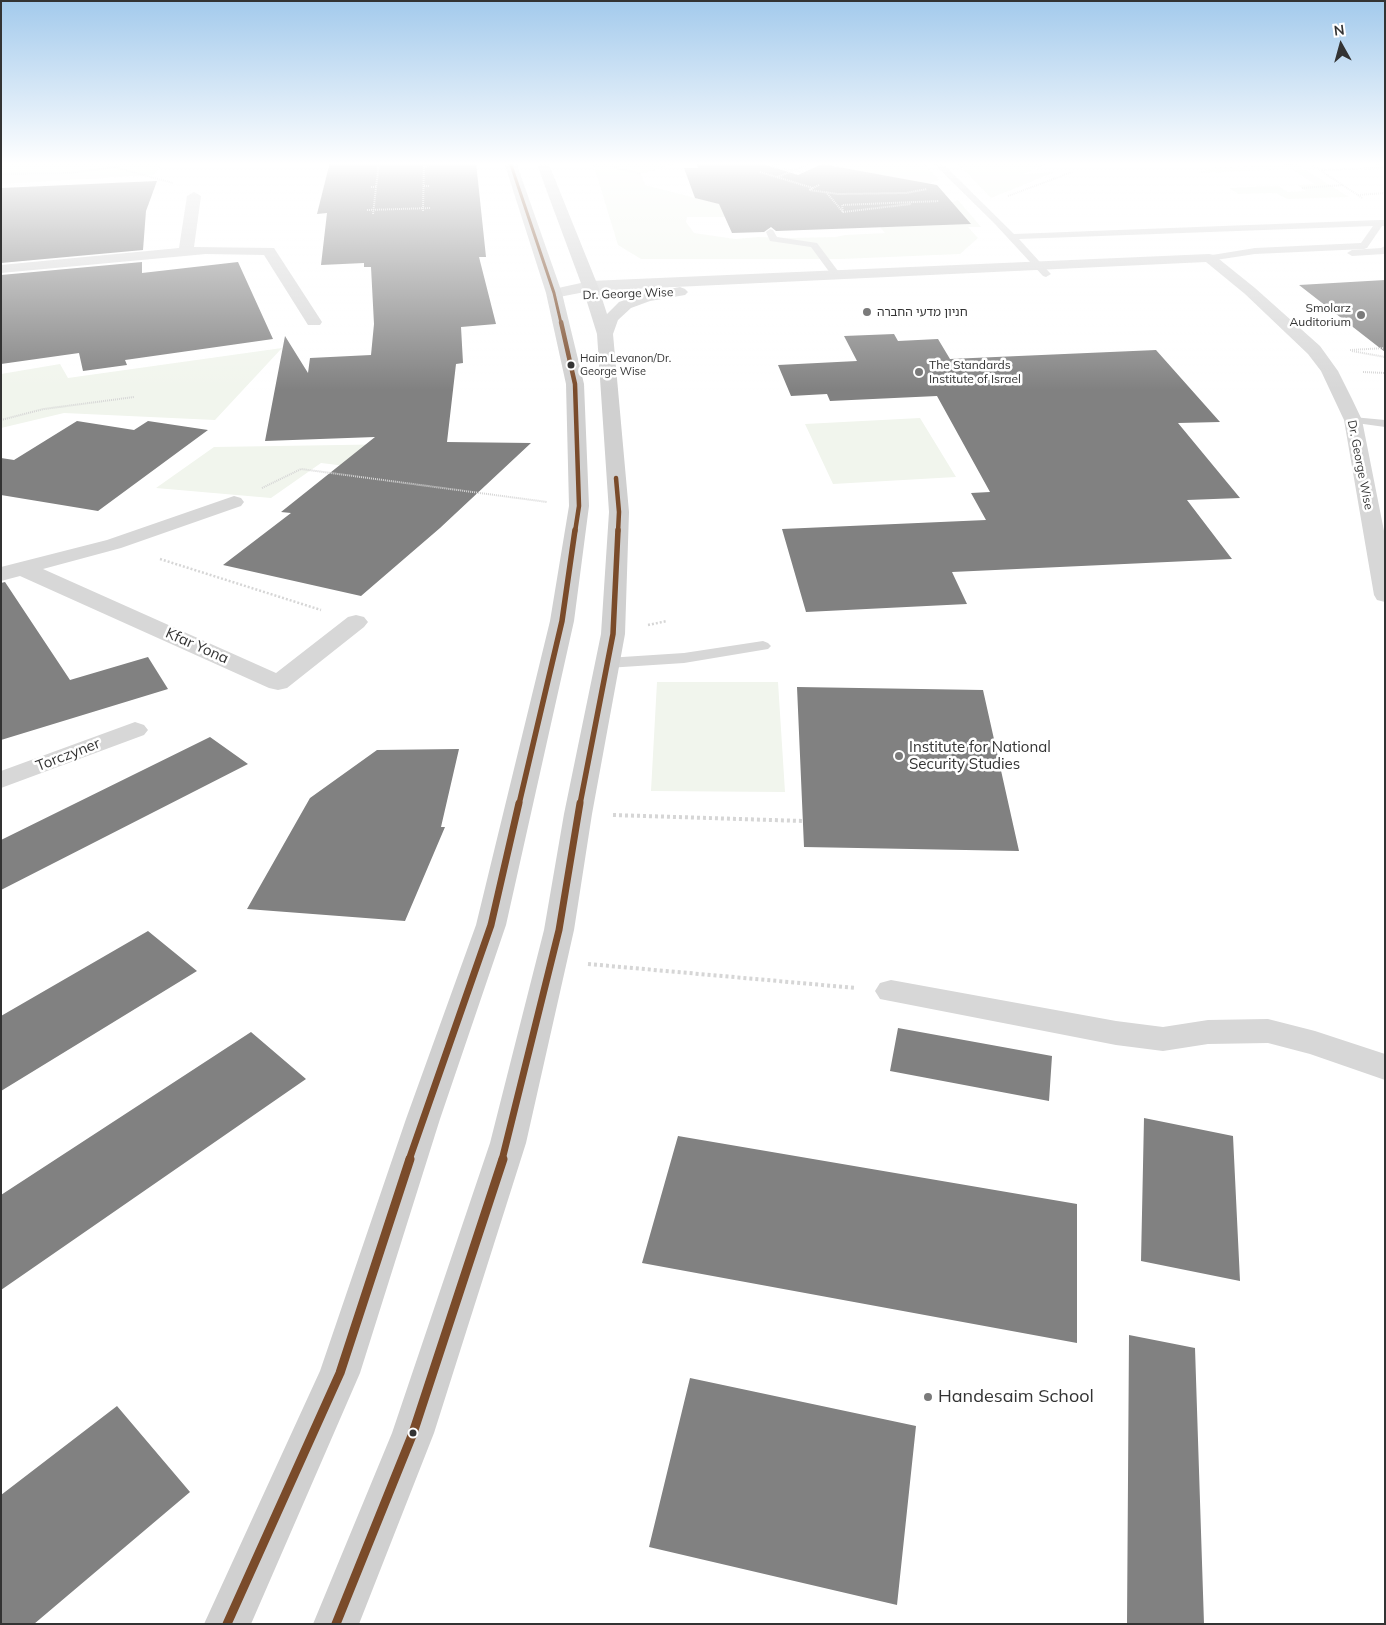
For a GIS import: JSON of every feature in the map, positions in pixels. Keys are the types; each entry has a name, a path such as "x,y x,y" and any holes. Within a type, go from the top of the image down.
{"main road":[{"path":"227,1624 340,1373 423,1119 491,925 562,621 580,506 574,384 554,293 535,238"},
{"path":"336,1624 413,1433 508,1143 552,961 613,634 619,512 605,334 571,238"},
{"path":"605,334 610,320 625,305 647,297 680,292"}],"street":[{"path":"186,252 188,238"},
{"path":"1,269 206,250 269,252 314,322"},
{"name":"Dr. George Wise","path":"554,293 680,292 1042,270 1209,268"},
{"name":"Dr. George Wise","path":"591,292 836,275 1209,268 1250,291 1320,358 1343,398 1353,420 1385,595"},
{"path":"1143,269 1209,268"},
{"path":"1,574 114,544 234,502"},
{"name":"Kfar Yona","path":"24,569 278,683 356,622"},
{"name":"Torczyner","path":"1,780 135,730"},
{"path":"891,991 1163,1040 1208,1032 1268,1031 1315,1043 1385,1067"}],"lane":[{"path":"773,238 814,244 836,275"},
{"path":"1013,238 1042,270"},
{"path":"1209,268 1255,251 1364,246 1370,238"},
{"path":"1209,268 1269,257 1384,251 1385,249"},
{"path":"1353,420 1385,424"},
{"path":"607,663 684,658 763,646"}],"path":[{"path":"1385,348 1347,350 1385,357"},
{"path":"1,420 44,408 134,397"},
{"path":"234,502 301,469 580,506"},
{"path":"114,544 356,622"},
{"path":"643,816 803,821"},
{"path":"552,961 891,991"}],"shaded area":[{"path":"616,238 978,238 960,254 841,259 641,259 618,245"},
{"path":"282,348 215,420 64,413 1,428 1,374 60,364 68,378"},
{"path":"920,418 956,477 833,484 805,424"},
{"path":"403,444 388,471 321,463 271,498 156,488 214,447"},
{"path":"657,682 778,682 785,792 651,791"}],"building":[{"path":"1,238 144,238 143,250 1,263"},
{"path":"324,238 484,238 486,257 479,257 496,324 461,327 463,363 456,364 447,442 531,443 440,528 361,596 223,565 291,513 281,512 375,437 265,441 285,336 308,373 310,358 371,355 374,324 371,267 364,267 364,263 321,265"},
{"path":"142,262 142,273 238,262 273,339 125,360 127,365 83,371 79,353 1,364 1,275"},
{"name":"Smolarz Auditorium","path":"1385,280 1385,352 1299,285"},
{"name":"The Standards Institute of Israel","path":"894,334 898,341 938,339 950,359 1156,350 1220,422 1178,423 1240,498 1187,500 1232,559 952,572 967,604 806,612 782,529 986,520 971,493 990,492 937,396 830,401 827,394 791,396 778,365 857,361 844,336"},
{"path":"77,421 134,430 148,421 208,430 98,511 1,495 1,458 14,460"},
{"path":"5,582 70,680 148,657 168,689 1,740 1,583"},
{"name":"Institute for National Security Studies","path":"797,687 983,690 1019,851 804,847"},
{"path":"210,737 248,764 1,890 1,840"},
{"path":"459,749 441,827 445,827 405,921 247,909 310,798 377,750"},
{"path":"148,931 197,971 1,1091 1,1016"},
{"path":"898,1028 1052,1056 1049,1101 890,1071"},
{"path":"251,1032 306,1079 1,1290 1,1195"},
{"path":"1144,1118 1233,1136 1240,1281 1141,1261"},
{"path":"678,1136 1077,1204 1077,1343 642,1263"},
{"path":"1129,1335 1195,1348 1204,1624 1127,1624"},
{"path":"690,1378 916,1426 897,1605 649,1547"},
{"path":"117,1406 190,1492 34,1624 1,1624 1,1495"}],"transit line":[{"path":"227,1624 340,1373 423,1119 491,925 562,621 579,506 575,384 554,293 535,238"},
{"path":"336,1624 413,1433 508,1143 559,930 578,814 613,634 619,512 616,478"}],"place":[{"name":"חניון מדעי החברה","path":"867,312"},
{"name":"Smolarz Auditorium","path":"1361,315"},
{"name":"Haim Levanon/Dr. George Wise","path":"571,365"},
{"name":"The Standards Institute of Israel","path":"919,372"},
{"name":"Institute for National Security Studies","path":"899,756"},
{"name":"Handesaim School","path":"928,1397"}]}
